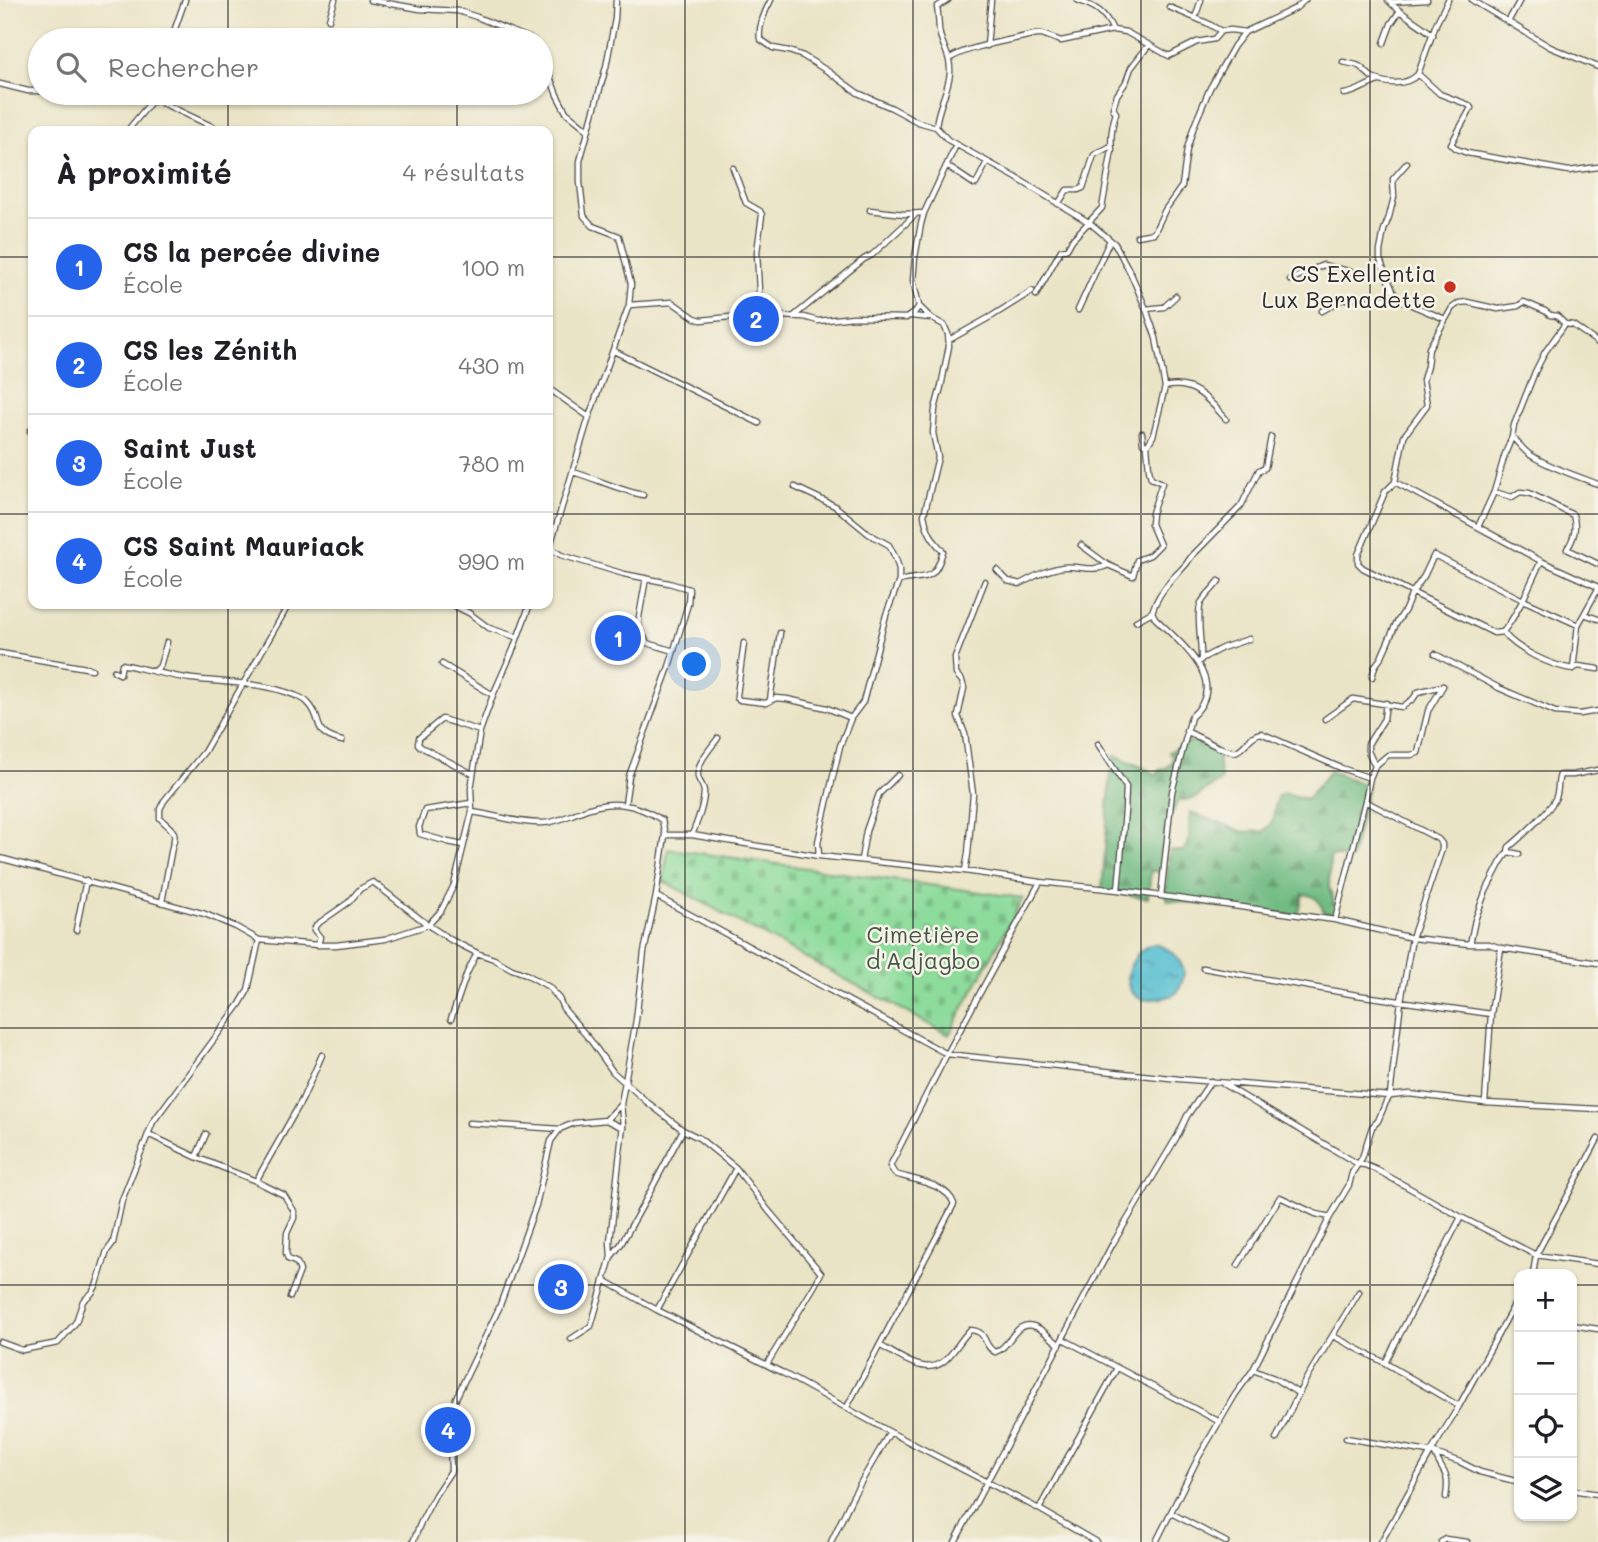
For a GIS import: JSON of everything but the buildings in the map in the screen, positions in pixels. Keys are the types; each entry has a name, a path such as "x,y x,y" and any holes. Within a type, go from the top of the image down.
{"street":[{"path":"175,28 185,0"},
{"path":"329,19 335,0"},
{"path":"370,0 420,9 458,11 504,28"},
{"path":"553,538 589,418 629,305 631,284 619,236 593,226 582,210 580,161 606,67 616,0"},
{"path":"771,0 759,33 760,39 773,48 810,60 858,93 918,122 936,127 948,140 1090,223 1115,244 1146,309 1156,338 1165,387 1153,436 1147,446 1151,478 1162,483 1151,524 1160,545 1150,555 1137,560 1133,576 1108,565 1081,545"},
{"path":"935,0 941,37 950,59 949,83 936,127"},
{"path":"937,8 948,0"},
{"path":"987,46 991,0"},
{"path":"1077,0 1098,8 1113,30"},
{"path":"1195,18 1201,0"},
{"path":"1137,236 1154,233 1165,209 1182,187 1187,149 1194,125 1210,88 1234,46 1245,32 1296,8 1305,0"},
{"path":"1389,1 1427,0"},
{"path":"1343,61 1358,65 1368,75 1380,81 1397,83 1413,79 1418,74 1448,0"},
{"path":"1472,0 1550,47 1598,67"},
{"path":"1508,22 1520,0"},
{"path":"1389,1 1399,12 1433,34"},
{"path":"1169,7 1221,31 1245,32"},
{"path":"1384,43 1399,12"},
{"path":"950,59 963,52 1036,34 1061,41 1113,30 1126,32 1169,56 1197,42 1214,39 1221,31"},
{"path":"949,340 1034,293 1061,250 1067,248 1101,208 1110,165 1112,126 1116,113 1113,108 1131,68 1148,46"},
{"path":"1418,74 1440,94 1471,108 1451,144 1457,149 1569,172 1598,167"},
{"path":"1344,94 1351,94 1380,81"},
{"path":"0,84 28,91"},
{"path":"553,84 566,112 588,130"},
{"path":"131,126 150,105"},
{"path":"162,105 210,126"},
{"path":"899,581 930,577 937,570 943,551 933,541 924,515 938,457 933,433 935,409 949,340 944,326 919,306 913,280 924,213 956,145"},
{"path":"1058,204 1066,190 1083,188 1094,155 1111,146"},
{"path":"947,166 976,184 987,162"},
{"path":"1407,163 1393,179 1394,197 1384,230 1380,260 1397,297 1411,306 1445,319"},
{"path":"733,168 746,203 762,215 757,252 759,291 752,315"},
{"path":"870,209 924,213"},
{"path":"793,316 872,255 916,214"},
{"path":"1077,310 1110,240"},
{"path":"1290,279 1323,265 1366,275 1385,273"},
{"path":"1146,309 1164,307 1176,296"},
{"path":"1322,311 1343,299 1358,298 1368,301 1397,297"},
{"path":"629,305 672,302 701,320 752,315 793,316 818,321 853,317 931,318"},
{"path":"1541,561 1511,621 1503,632 1494,633 1363,568 1358,563 1358,555 1385,492 1395,482 1404,436 1427,405 1423,380 1429,348 1451,308 1460,303 1473,303 1498,309 1518,306 1524,302 1557,316 1565,324 1573,325 1598,342"},
{"path":"910,316 919,306"},
{"path":"1478,527 1494,492 1514,425 1535,372 1545,352 1565,324"},
{"path":"614,351 759,423"},
{"path":"1165,387 1176,384 1195,389 1211,401 1226,419"},
{"path":"553,392 589,418"},
{"path":"1142,433 1143,443 1147,446"},
{"path":"1161,896 1172,792 1186,731 1191,717 1199,710 1207,689 1199,661 1154,618 1152,612 1156,599 1174,576 1186,567 1191,557 1241,506 1259,470 1265,468 1270,437"},
{"path":"1512,437 1529,455 1598,484"},
{"path":"573,472 643,495"},
{"path":"1395,482 1541,561 1598,588 1578,625 1573,669"},
{"path":"795,487 835,506 869,534 889,545 896,559 899,581 886,615 863,702 851,719 840,746 818,842 819,856"},
{"path":"1494,492 1512,497 1520,492 1529,493 1573,515 1574,539 1567,549 1598,564"},
{"path":"553,552 689,589 688,604 674,650 629,776 625,804"},
{"path":"1372,677 1396,624 1434,555 1578,625"},
{"path":"996,570 1008,581 1020,584 1058,568 1100,570 1108,565"},
{"path":"646,578 640,605 639,627 647,643 674,650"},
{"path":"965,871 973,794 965,734 958,716 964,688 956,674 956,658 985,581"},
{"path":"1199,661 1199,610 1201,603 1219,581"},
{"path":"162,902 175,834 160,818 160,809 204,752 286,609"},
{"path":"461,609 489,628 516,637"},
{"path":"0,858 205,914 259,940 337,945 385,939 428,925 441,911 459,870 472,812 473,774 481,731 528,609"},
{"path":"1136,621 1152,612"},
{"path":"1584,614 1598,619"},
{"path":"1503,632 1508,640 1557,667 1598,669"},
{"path":"770,700 780,633"},
{"path":"1199,661 1222,648 1249,639"},
{"path":"155,671 160,666 167,642"},
{"path":"744,643 737,698 740,701 766,703 770,700 787,699 827,708 851,719"},
{"path":"0,653 92,669"},
{"path":"1435,654 1499,688 1555,712 1580,714 1598,711"},
{"path":"114,671 120,674 122,664 188,678 279,690 306,700 322,732 342,741"},
{"path":"442,664 493,695"},
{"path":"1325,719 1353,699 1402,707 1418,692 1443,686 1428,711 1418,753 1388,755 1376,766 1370,778 1335,920"},
{"path":"1376,766 1368,751 1368,744 1384,719 1385,703"},
{"path":"473,774 421,747 418,744 419,738 442,719 481,731"},
{"path":"1186,731 1218,747 1235,752 1241,750 1254,734 1261,733 1370,778"},
{"path":"692,835 704,793 698,778 699,771 718,737"},
{"path":"1098,744 1126,787 1118,890"},
{"path":"1470,944 1485,893 1504,855 1543,816 1556,797 1560,775 1598,770"},
{"path":"861,860 866,831 879,794 898,775"},
{"path":"1156,1542 1198,1458 1253,1370 1330,1217 1349,1185 1372,1127 1378,1121 1390,1096 1401,1001 1412,938 1442,844 1429,834 1365,801"},
{"path":"463,845 420,834 419,827 425,810 471,803"},
{"path":"472,812 544,823 588,808 625,804 643,808 662,820 665,835 621,1104 622,1128 610,1242 611,1257"},
{"path":"665,835 692,835 819,856 1118,890 1335,920 1412,938 1489,944 1598,963"},
{"path":"1508,852 1519,854"},
{"path":"76,930 86,880"},
{"path":"318,945 320,937 314,930 316,925 349,902 360,889 373,882 451,940 512,970 531,976 549,987 613,1072 682,1130 699,1138 736,1168 821,1273 767,1364"},
{"path":"847,1407 954,1204 951,1196 944,1191 925,1182 895,1174 890,1166 1040,882"},
{"path":"656,896 947,1054 1219,1082 1598,1109"},
{"path":"0,1342 22,1350 51,1345 58,1343 76,1322 83,1301 97,1284 113,1243 122,1200 153,1122 244,997 259,940"},
{"path":"1485,1103 1491,1014 1501,948"},
{"path":"451,1019 477,953"},
{"path":"1203,968 1336,992 1491,1014"},
{"path":"256,1181 302,1100 322,1055"},
{"path":"955,1542 1112,1245 1187,1116 1211,1081"},
{"path":"1219,1082 1358,1164 1377,1170 1536,1255 1598,1264"},
{"path":"607,1120 621,1104"},
{"path":"469,1123 560,1129 574,1123 607,1120 622,1128"},
{"path":"414,1542 435,1495 451,1471 450,1444 456,1398 499,1308 536,1205 551,1141 560,1129"},
{"path":"571,1339 591,1326 611,1257 644,1203 682,1130"},
{"path":"148,1134 284,1195 294,1211 287,1233 286,1253 288,1259 297,1263 300,1271 290,1297"},
{"path":"196,1157 206,1134"},
{"path":"1534,1269 1536,1255 1598,1139"},
{"path":"657,1310 736,1168"},
{"path":"1238,1265 1280,1197 1315,1214 1330,1217"},
{"path":"1385,1363 1461,1217"},
{"path":"604,1280 657,1310 767,1364 1096,1542"},
{"path":"1276,1439 1298,1393 1359,1292"},
{"path":"1381,1542 1460,1406 1514,1305"},
{"path":"1510,1313 1514,1314"},
{"path":"881,1346 928,1368 942,1363 970,1330 982,1335 990,1350 995,1352 1001,1351 1017,1329 1025,1326 1036,1327 1060,1345"},
{"path":"1577,1326 1598,1329"},
{"path":"1333,1336 1460,1406"},
{"path":"1063,1339 1220,1422"},
{"path":"1039,1509 1117,1368"},
{"path":"1253,1370 1275,1378 1298,1393"},
{"path":"831,1542 853,1496 890,1432"},
{"path":"1346,1438 1433,1453 1480,1472 1514,1481"},
{"path":"1433,1453 1448,1478 1447,1497"},
{"path":"1577,1491 1598,1494"},
{"path":"1171,1513 1226,1542"},
{"path":"1441,1542 1445,1539 1467,1542"}],"green space":[{"path":"1199,739 1217,750 1221,780 1195,798 1178,801 1169,820 1163,873 1151,870 1148,898 1102,891 1110,781 1115,755 1158,775 1159,770 1172,762 1169,752"},
{"path":"1330,771 1368,786 1351,860 1330,857 1329,887 1335,906 1334,913 1324,913 1317,899 1303,894 1298,916 1168,900 1165,895 1170,850 1186,848 1190,812 1243,832 1264,831 1272,822 1277,797 1285,793 1307,799"},
{"name":"Cimetière d'Adjagbo","path":"668,849 1023,898 949,1035 663,881"}],"water":[{"path":"1154,944 1174,954 1185,973 1179,989 1174,994 1141,999 1129,987 1128,974 1138,954"}],"place":[{"name":"CS Exellentia Lux Bernadette","path":"1450,287"},
{"name":"CS les Zénith","path":"756,319"},
{"name":"CS la percée divine","path":"618,638"},
{"name":"Saint Just","path":"561,1287"},
{"name":"CS Saint Mauriack","path":"448,1430"}]}
